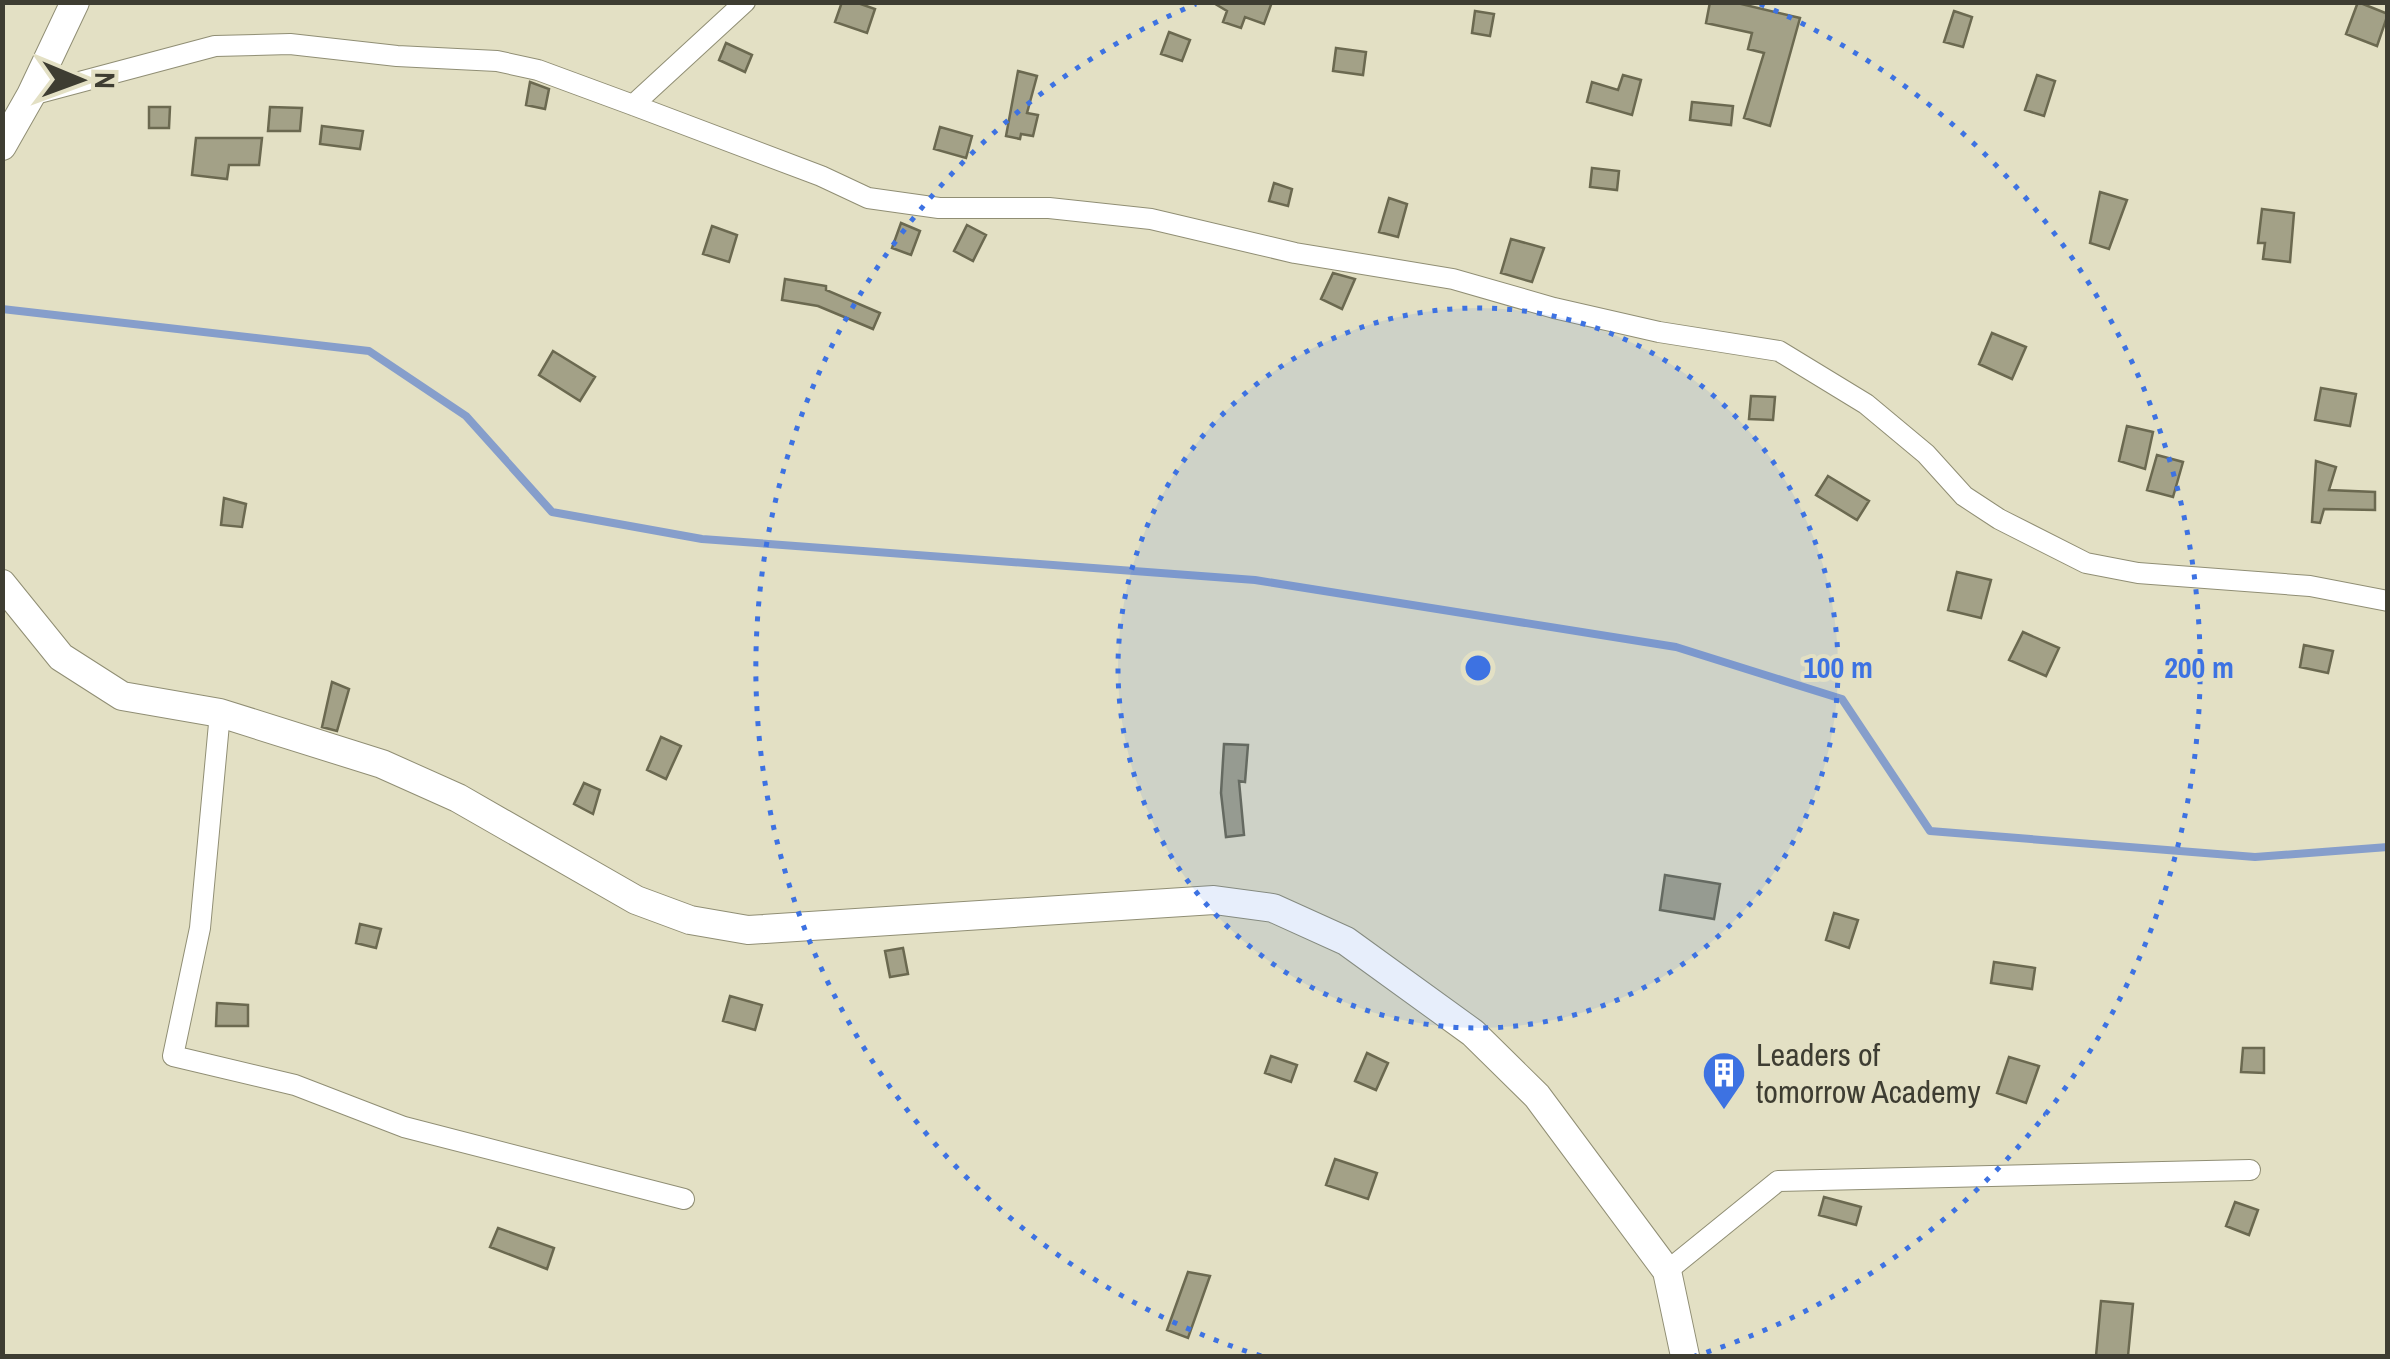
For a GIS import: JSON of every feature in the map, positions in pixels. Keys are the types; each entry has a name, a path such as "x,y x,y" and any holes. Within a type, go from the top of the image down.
{"street":[{"path":"2,146 31,95 74,2"},
{"path":"633,105 746,2"},
{"path":"31,95 215,46 290,44 397,56 498,61 538,70 633,105 821,176 868,198 939,208 1049,208 1150,219 1295,253 1453,279 1659,332 1779,351 1866,404 1926,454 1964,496 2000,520 2086,562 2138,574 2310,586 2388,601"},
{"path":"2,584 61,658 122,696 220,713 382,764 458,798 636,900 690,920 748,930 1214,900 1273,908 1346,941 1473,1033 1536,1096 1667,1271 1685,1356"},
{"path":"220,713 202,913 173,1056 295,1085 404,1127 684,1199"},
{"path":"1667,1271 1778,1180 2250,1170"}],"building":[{"path":"842,2 875,9 867,33 835,22"},
{"path":"1212,2 1272,2 1264,24 1245,17 1241,28 1223,22 1227,11"},
{"path":"1710,2 1733,2 1800,18 1770,126 1744,118 1764,53 1748,49 1752,33 1706,23"},
{"path":"2358,2 2388,14 2377,46 2346,34"},
{"path":"1475,11 1494,14 1490,36 1472,33"},
{"path":"1954,11 1972,17 1963,47 1944,42"},
{"path":"1169,32 1190,40 1182,61 1161,54"},
{"path":"726,43 752,55 745,72 719,60"},
{"path":"1336,48 1366,52 1363,75 1333,71"},
{"path":"1018,71 1037,76 1027,113 1038,115 1033,136 1021,134 1020,139 1006,136"},
{"path":"1623,75 1641,80 1632,115 1587,102 1592,82 1618,90"},
{"path":"2037,75 2055,81 2044,116 2025,110"},
{"path":"530,82 549,89 545,109 526,105"},
{"path":"1692,102 1733,106 1731,125 1690,120"},
{"path":"149,107 170,107 169,128 149,128"},
{"path":"270,107 302,108 300,131 268,131"},
{"path":"322,126 363,131 360,149 320,144"},
{"path":"940,127 972,136 966,158 934,149"},
{"path":"196,138 262,138 259,165 229,165 227,179 192,175"},
{"path":"1592,168 1619,171 1617,190 1590,187"},
{"path":"1274,183 1292,189 1288,206 1269,201"},
{"path":"2100,192 2127,200 2109,249 2090,243"},
{"path":"1389,198 1407,204 1398,237 1379,232"},
{"path":"2262,209 2294,213 2290,262 2263,259 2265,243 2258,243"},
{"path":"901,223 920,231 911,255 892,248"},
{"path":"967,225 986,235 973,261 954,251"},
{"path":"712,226 737,235 729,262 703,254"},
{"path":"1511,239 1544,248 1532,282 1501,273"},
{"path":"1333,273 1355,279 1342,309 1321,299"},
{"path":"785,279 826,286 826,290 880,313 873,329 818,306 782,300"},
{"path":"1992,333 2026,347 2012,379 1979,364"},
{"path":"553,351 595,377 580,401 539,375"},
{"path":"2321,388 2356,394 2350,426 2315,420"},
{"path":"1751,396 1775,397 1773,420 1749,419"},
{"path":"2127,426 2153,432 2145,469 2119,461"},
{"path":"2157,455 2183,462 2173,497 2147,490"},
{"path":"2316,461 2336,467 2329,490 2375,492 2375,510 2324,509 2320,523 2312,522"},
{"path":"1828,476 1869,501 1857,520 1816,495"},
{"path":"224,498 246,504 242,527 221,525"},
{"path":"1957,572 1991,580 1981,618 1948,610"},
{"path":"2023,632 2059,648 2046,676 2009,660"},
{"path":"2304,645 2333,651 2328,673 2300,667"},
{"path":"332,682 349,689 337,731 322,727"},
{"path":"661,737 681,746 666,779 647,770"},
{"path":"1224,744 1248,745 1245,782 1239,781 1244,835 1226,837 1221,793"},
{"path":"584,783 600,790 593,814 574,804"},
{"path":"1665,875 1720,884 1714,919 1660,910"},
{"path":"1834,913 1858,920 1849,948 1826,940"},
{"path":"360,924 381,929 376,948 356,943"},
{"path":"903,948 908,974 890,977 885,951"},
{"path":"1994,962 2035,968 2032,989 1991,983"},
{"path":"730,996 762,1005 755,1030 723,1021"},
{"path":"217,1003 248,1005 248,1026 216,1026"},
{"path":"2243,1048 2264,1048 2264,1073 2241,1072"},
{"path":"1367,1053 1388,1063 1376,1090 1355,1081"},
{"path":"1271,1056 1297,1065 1291,1082 1265,1073"},
{"path":"2009,1057 2039,1066 2026,1103 1997,1093"},
{"path":"1335,1159 1377,1173 1368,1199 1326,1185"},
{"path":"1824,1197 1861,1207 1856,1225 1819,1215"},
{"path":"2235,1202 2258,1210 2249,1235 2226,1226"},
{"path":"498,1228 554,1248 547,1269 490,1247"},
{"path":"1188,1272 1210,1276 1188,1338 1167,1330"},
{"path":"2101,1301 2133,1304 2128,1356 2096,1356"}],"waterway":[{"path":"2,309 369,351 466,416 552,512 702,539 1255,580 1676,647 1842,699 1930,831 2255,857 2388,847"}],"place":[{"name":"Leaders of tomorrow Academy","path":"1724,1111"}]}
